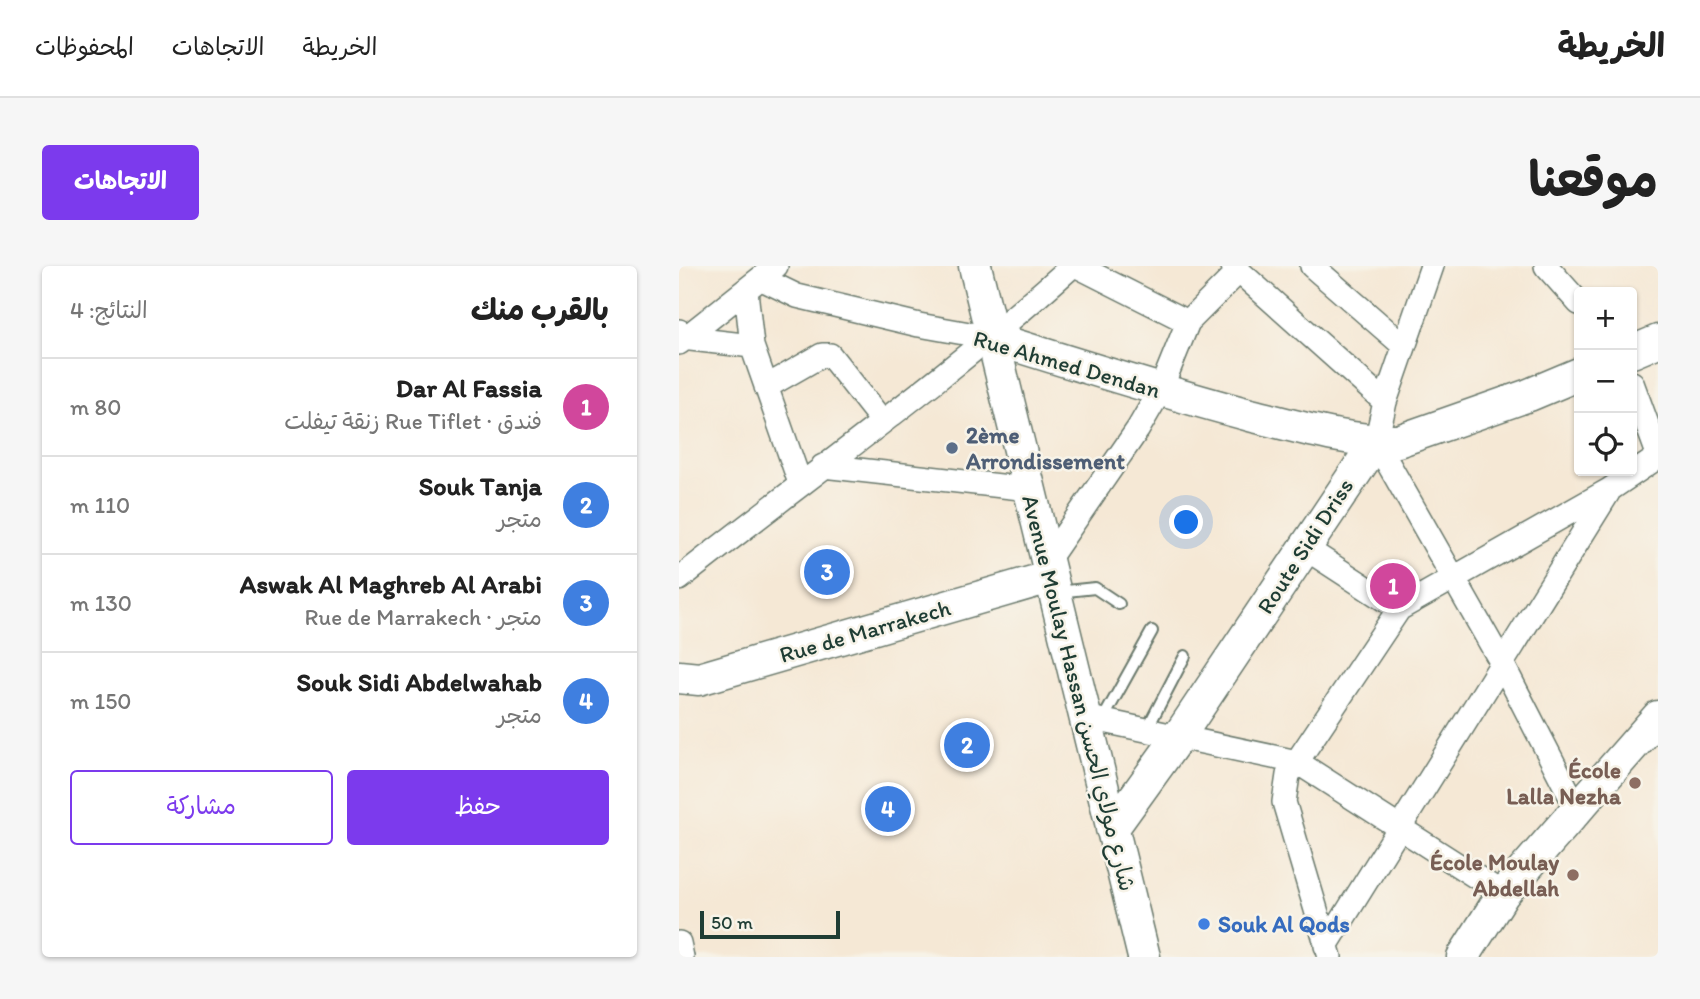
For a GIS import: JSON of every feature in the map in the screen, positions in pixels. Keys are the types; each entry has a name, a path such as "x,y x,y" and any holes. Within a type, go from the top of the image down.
{"street":[{"name":"Avenue Moulay Hassan شارع مولاي الحسن","path":"975,266 1050,577 1094,718 1112,829 1144,957"},
{"path":"679,579 800,483 992,338 1075,266 1188,322"},
{"path":"1312,266 1404,345"},
{"path":"1432,266 1385,402 1376,442 1503,665 1576,807"},
{"path":"1546,266 1574,297"},
{"path":"1050,577 1160,391 1188,322 1236,269 1385,402"},
{"path":"680,337 760,275"},
{"path":"760,275 752,346 800,483"},
{"name":"Rue Ahmed Dendan","path":"760,275 797,296 919,325 992,338 1160,391 1338,437 1376,442"},
{"path":"680,337 752,346"},
{"path":"1637,350 1658,341"},
{"path":"766,387 822,355 831,355 882,421"},
{"path":"1376,442 1398,441 1529,395 1574,376"},
{"path":"1328,951 1284,802 1288,775 1399,609 1609,490 1658,456 1637,397"},
{"name":"Route Sidi Driss","path":"1112,829 1179,736 1259,608 1305,548 1325,504 1376,442"},
{"path":"823,466 1028,489"},
{"path":"1328,951 1400,828 1609,490"},
{"path":"1305,548 1399,609"},
{"name":"Rue de Marrakech","path":"679,677 699,679 1050,577"},
{"path":"1463,957 1503,894 1576,807 1658,717"},
{"path":"1094,718 1297,762 1503,894"},
{"path":"679,943 682,957"}],"lane":[{"path":"1050,577 1095,588 1119,604"},
{"path":"1094,718 1152,631"},
{"path":"1147,729 1185,656"}],"place":[{"name":"2ème Arrondissement","path":"952,448"},
{"name":"Aswak Al Maghreb Al Arabi","path":"827,572"},
{"name":"Dar Al Fassia","path":"1393,586"},
{"name":"Souk Tanja","path":"967,745"},
{"name":"École Lalla Nezha","path":"1635,783"},
{"name":"Souk Sidi Abdelwahab","path":"888,809"},
{"name":"École Moulay Abdellah","path":"1573,875"},
{"name":"Souk Al Qods","path":"1204,924"}]}
